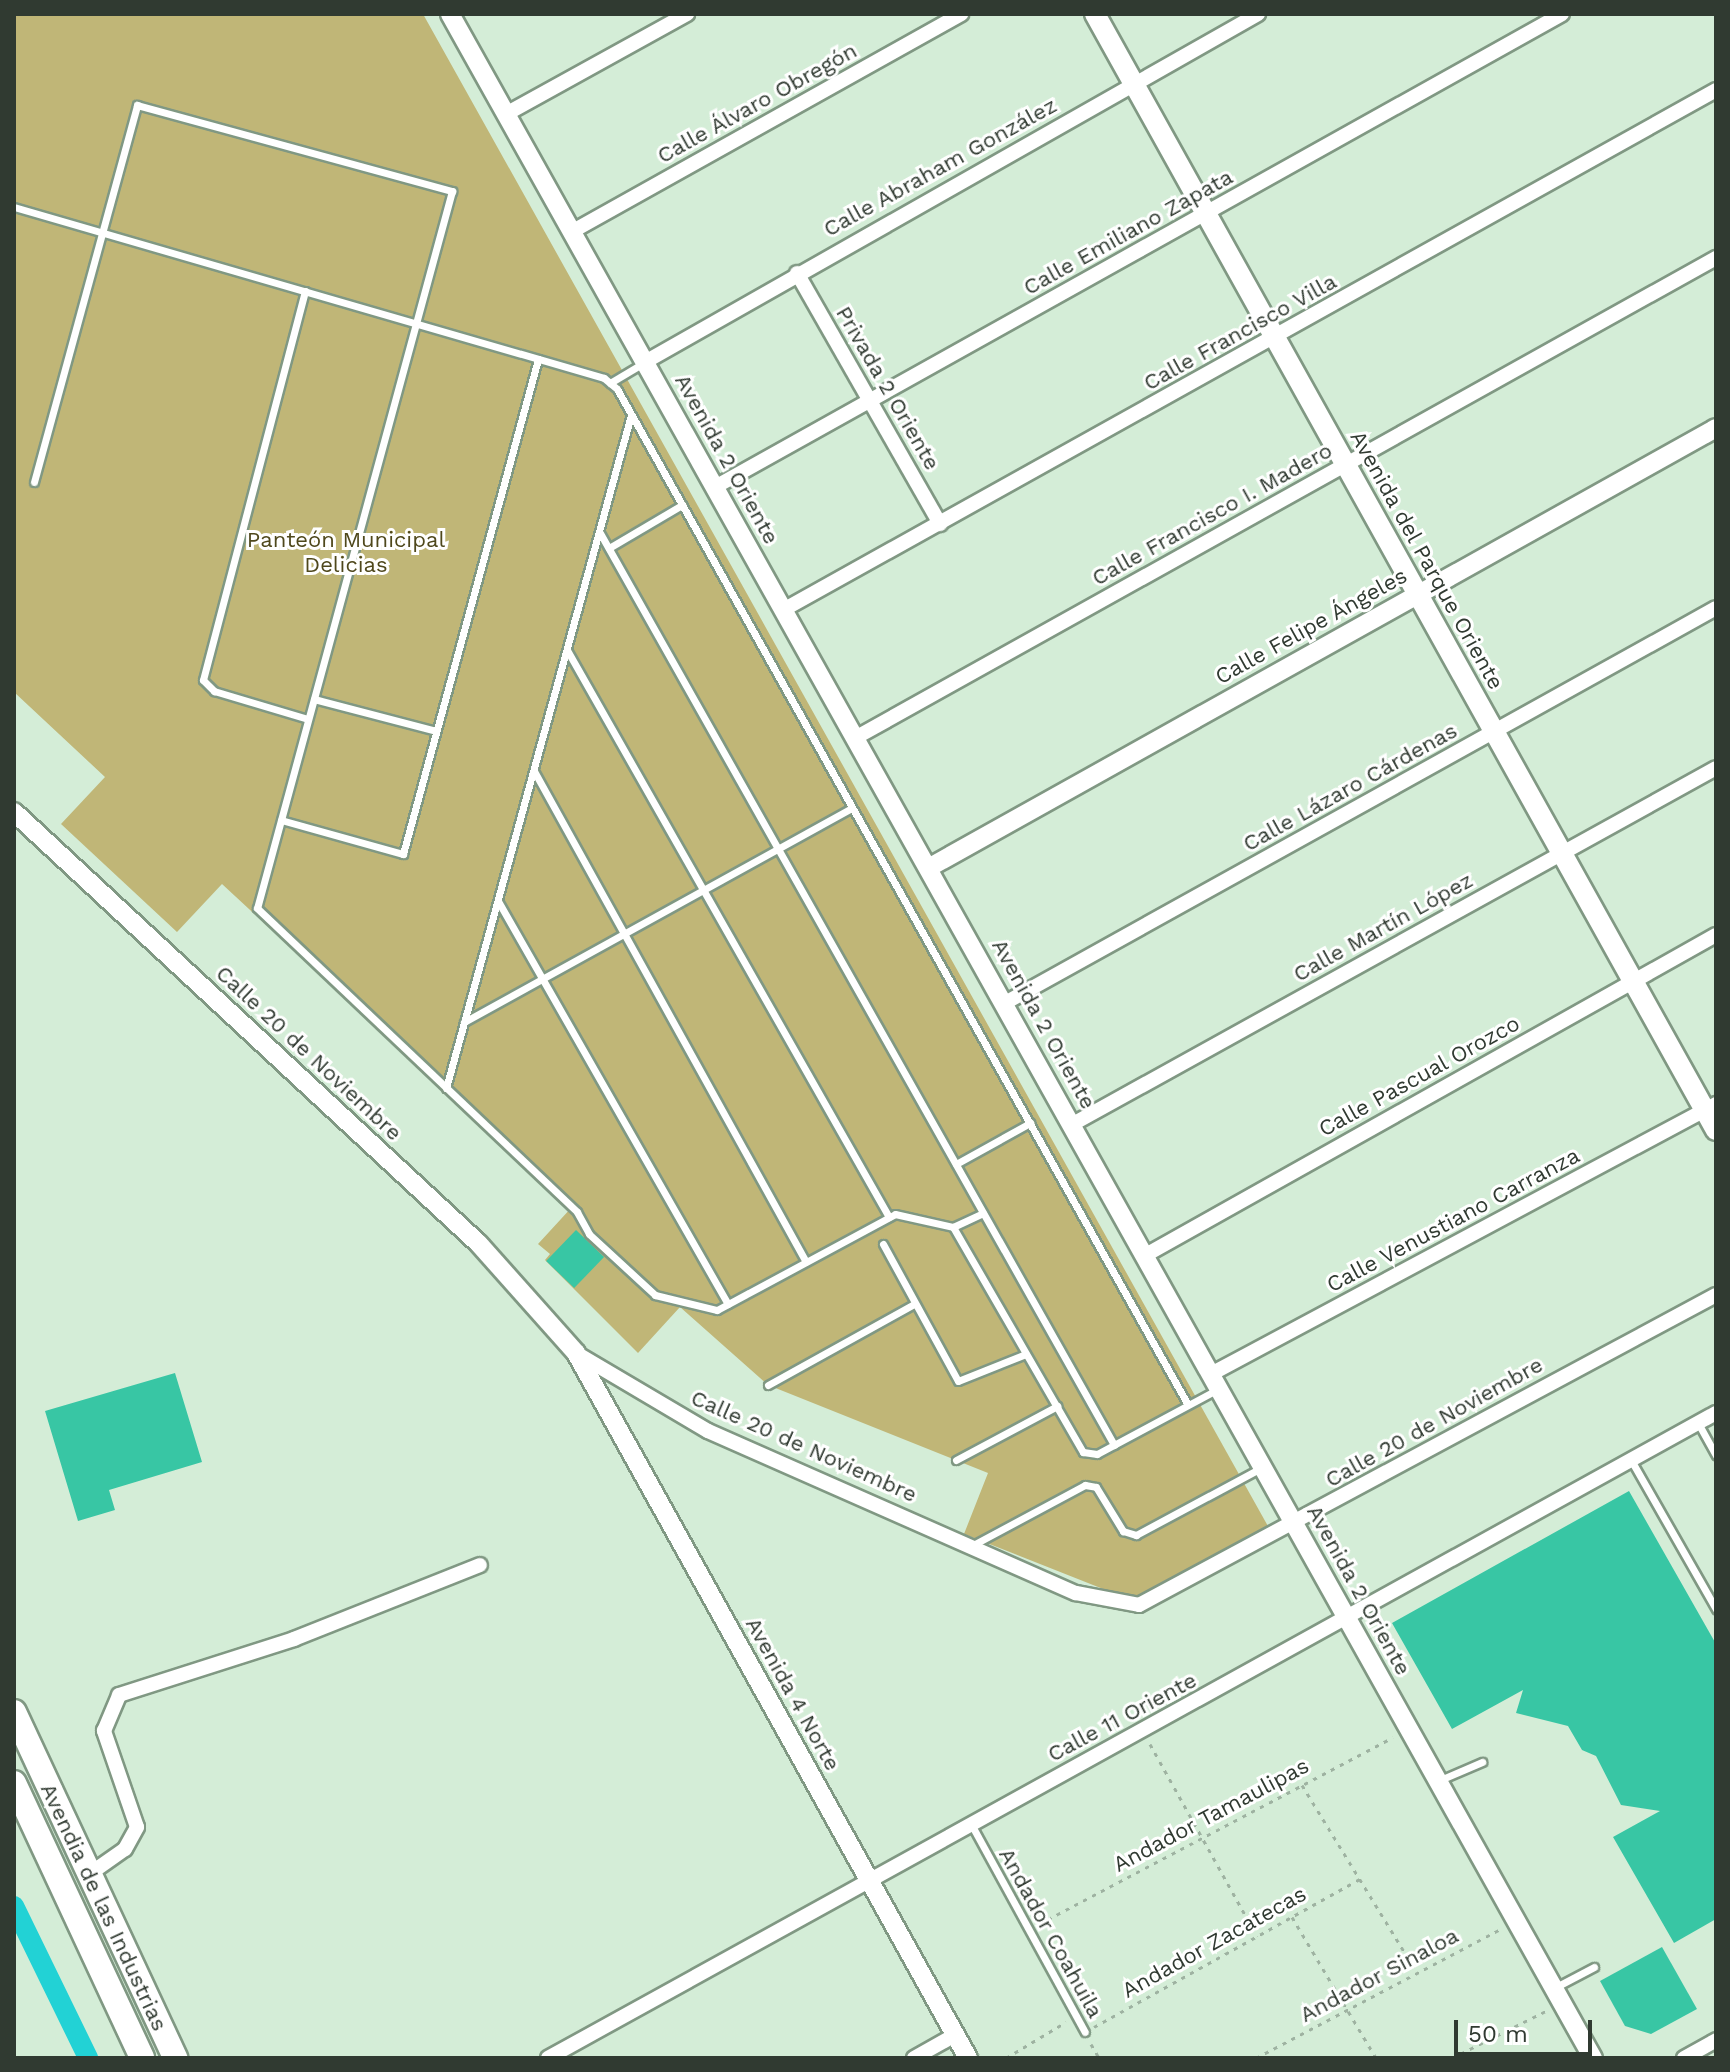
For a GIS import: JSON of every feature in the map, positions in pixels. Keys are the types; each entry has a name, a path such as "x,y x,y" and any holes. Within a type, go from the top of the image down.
{"main road":[{"name":"Avenida del Parque Oriente","path":"1095,14 1494,733 1634,981 1711,1107 1716,1130"},
{"name":"Avendia de las Industrias","path":"14,1712 175,2058"},
{"name":"Avendia de las Industrias","path":"14,1783 142,2058"}],"street":[{"name":"Avenida 2 Oriente","path":"450,14 930,867 1261,1468 1593,2058"},
{"path":"506,114 687,14"},
{"name":"Calle Álvaro Obregón","path":"573,231 962,14"},
{"name":"Calle Abraham González","path":"645,362 1258,14"},
{"name":"Calle Emiliano Zapata","path":"715,487 1562,14"},
{"name":"Calle Francisco Villa","path":"783,610 1716,90"},
{"name":"Calle Francisco I. Madero","path":"855,738 1716,258"},
{"name":"Privada 2 Oriente","path":"797,273 940,524"},
{"name":"Calle Felipe Ángeles","path":"930,867 1716,428"},
{"name":"Calle Lázaro Cárdenas","path":"1005,1003 1716,608"},
{"name":"Calle Martín López","path":"1071,1125 1716,768"},
{"name":"Calle 20 de Noviembre","path":"14,812 479,1244 576,1353 684,1419 1076,1593 1139,1605 1295,1525 1716,1295"},
{"name":"Calle Pascual Orozco","path":"1144,1256 1716,935"},
{"name":"Calle Venustiano Carranza","path":"1215,1381 1711,1107"},
{"name":"Avenida 4 Norte","path":"576,1353 968,2058"},
{"name":"Calle 11 Oriente","path":"548,2058 868,1880 1348,1620 1716,1413"},
{"path":"88,1875 125,1849 137,1827 104,1731 119,1695 294,1639 480,1565"},
{"path":"914,2058 955,2035"},
{"path":"1684,2058 1716,2040"}],"lane":[{"path":"34,482 137,105 452,191 257,908 446,1088 655,1295 717,1310 889,1217 953,1227 983,1213"},
{"path":"14,207 538,359 610,383 682,505 1188,1405"},
{"path":"305,291 203,680 214,691 308,719"},
{"path":"281,820 403,854 538,359"},
{"path":"610,383 645,362"},
{"path":"446,1088 631,415"},
{"path":"609,548 682,505"},
{"path":"600,533 1114,1445"},
{"path":"567,650 889,1217"},
{"path":"314,699 436,731"},
{"path":"534,770 806,1262"},
{"path":"464,1022 852,808"},
{"path":"498,901 728,1304"},
{"path":"956,1164 1030,1123"},
{"path":"953,1227 1083,1452 1114,1445 1188,1405 1215,1381"},
{"path":"883,1244 958,1381 1026,1354"},
{"path":"768,1385 914,1304"},
{"path":"956,1460 1057,1406"},
{"path":"1698,1423 1716,1455"},
{"path":"1631,1460 1716,1608"},
{"path":"971,1546 1085,1485 1096,1487 1123,1531 1136,1535 1261,1468"},
{"path":"1438,1781 1482,1762"},
{"name":"Andador Coahuila","path":"971,1824 1085,2032"},
{"path":"1558,1996 1594,1967"}],"path":[{"name":"Andador Tamaulipas","path":"1029,1929 1409,1728"},
{"path":"1143,1731 1257,1936"},
{"path":"1302,1785 1417,1973"},
{"name":"Andador Zacatecas","path":"1085,2032 1360,1879"},
{"path":"1292,1917 1376,2058"},
{"name":"Andador Sinaloa","path":"1256,2058 1516,1921"},
{"path":"1452,2058 1558,1996"},
{"path":"1006,2058 1076,2016"},
{"name":"Andador Coahuila","path":"1085,2032 1099,2058"}],"green space":[{"name":"Panteón Municipal Delicias","path":"14,14 423,14 1269,1528 1136,1602 964,1534 988,1473 768,1385 680,1307 638,1353 545,1260 550,1254 538,1244 572,1207 222,884 177,932 61,824 105,777 14,692"}],"building":[{"path":"576,1230 604,1257 574,1288 546,1261"},
{"path":"175,1373 202,1462 109,1490 115,1510 78,1521 45,1411"},
{"path":"1629,1491 1716,1644 1716,1919 1674,1943 1613,1837 1660,1811 1621,1805 1596,1756 1582,1750 1568,1726 1516,1713 1523,1690 1452,1729 1392,1623"},
{"path":"1662,1947 1697,2009 1651,2034 1625,2026 1600,1981"}],"waterway":[{"path":"14,1906 88,2058"}]}
